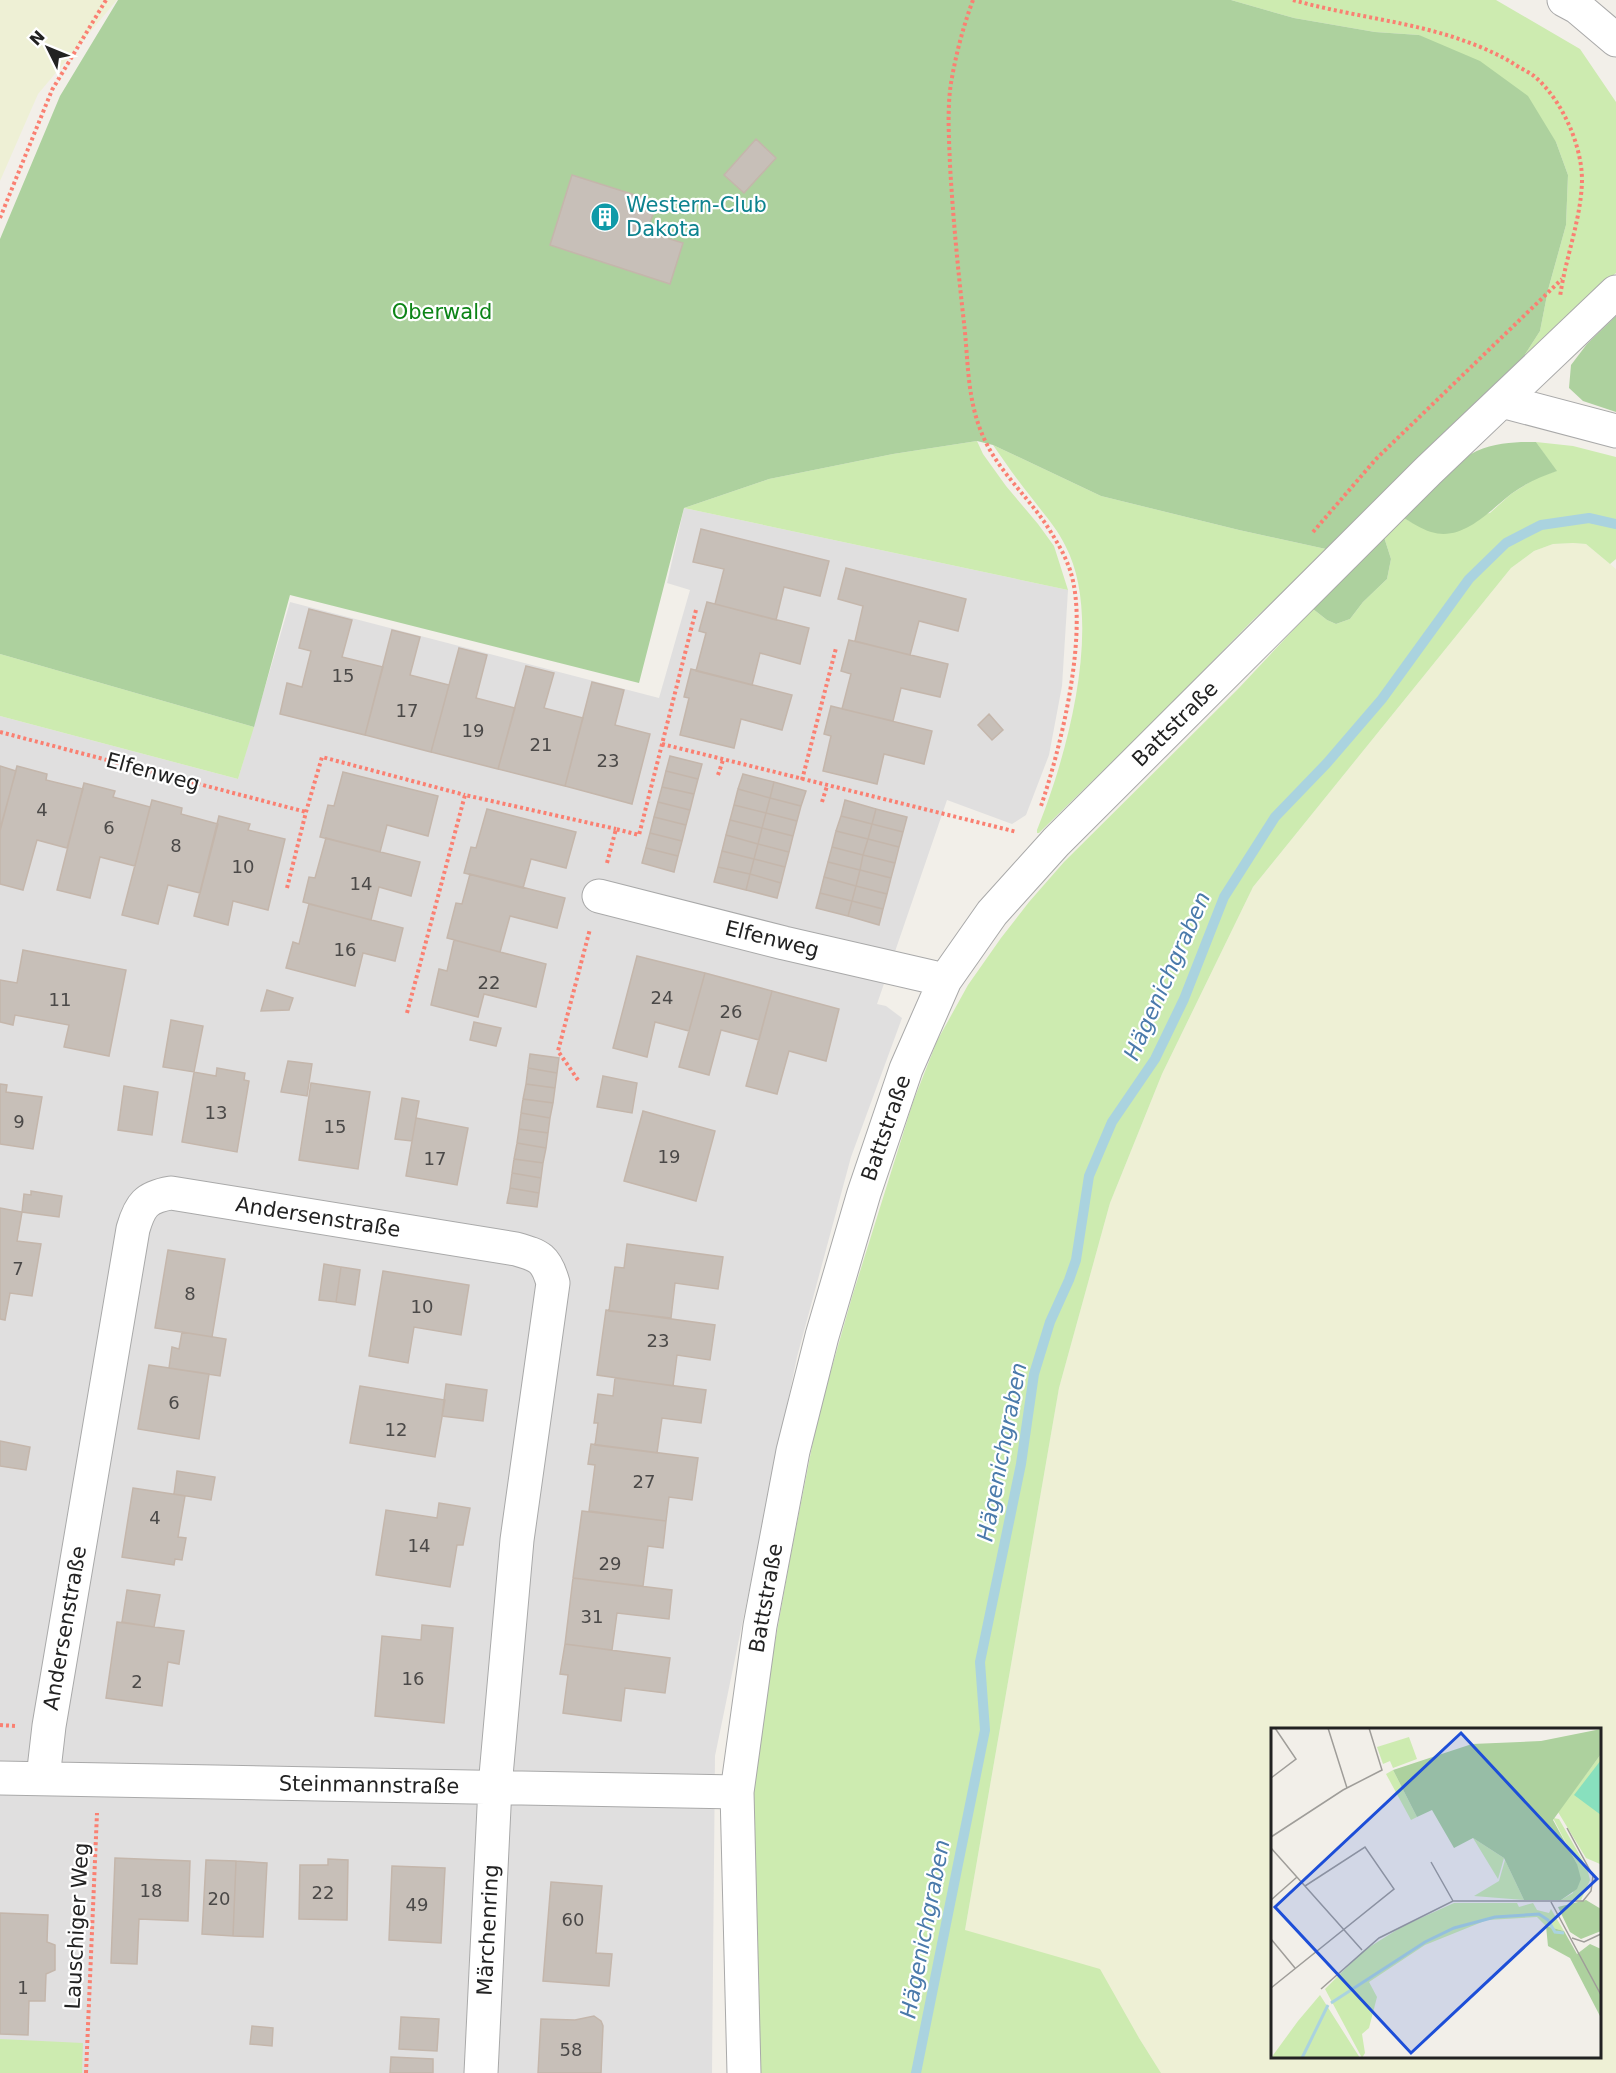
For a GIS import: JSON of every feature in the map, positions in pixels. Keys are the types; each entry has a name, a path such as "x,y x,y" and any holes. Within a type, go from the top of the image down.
{"street":[{"path":"1564,0 1577,7 1616,40"},
{"name":"Battstraße","path":"744,2073 737,1792 760,1626 793,1451 822,1336 864,1194 906,1069 945,980 992,914 1056,842 1428,471 1616,292"},
{"path":"1502,402 1616,431"},
{"name":"Elfenweg","path":"599,896 784,943 945,980"},
{"name":"Andersenstraße","path":"43,1778 49,1726 133,1229 138,1211 143,1204 154,1196 171,1193 516,1249 535,1254 548,1265 553,1283 518,1540 495,1787"},
{"name":"Steinmannstraße","path":"0,1778 737,1792"},
{"name":"Märchenring","path":"481,2073 495,1787"}],"path":[{"path":"0,218 52,90 106,0"},
{"path":"973,0 961,34 951,86 950,145 953,228 971,398 979,426 991,453 1010,482 1052,533 1062,551 1070,571 1075,596 1076,625 1072,674 1057,753 1040,807"},
{"path":"1293,0 1431,29 1483,46 1534,76 1556,101 1579,151 1582,182 1574,235 1562,278 1554,351"},
{"path":"287,888 322,757 465,795 639,835 696,610"},
{"path":"802,780 837,648"},
{"name":"Elfenweg","path":"0,732 306,812"},
{"path":"662,744 1056,842"},
{"path":"718,775 723,760"},
{"path":"822,802 827,786"},
{"path":"407,1013 465,795"},
{"path":"578,1080 558,1051 616,829"},
{"name":"Lauschiger Weg","path":"86,2073 99,1780"}],"shaded area":[{"path":"684,508 1068,590 1062,686 1049,755 1026,815 1012,824 947,800 877,1004 886,1006 902,1018 851,1157 797,1357 715,1756 712,2073 0,2073 0,716 238,779 290,602 659,698 690,590 667,583"}],"green space":[{"path":"0,0 117,0 38,94 0,181"},
{"name":"Oberwald","path":"118,0 1231,0 1294,18 1375,32 1419,35 1480,61 1528,96 1556,142 1568,175 1566,225 1548,290 1540,331 1524,356 1434,445 1335,551 1101,496 993,445 977,441 893,454 769,479 684,508 639,683 290,595 254,727 0,654 0,239 60,96"},
{"path":"1231,0 1496,0 1580,49 1616,102 1616,273 1524,356 1540,331 1548,290 1566,225 1568,175 1556,142 1419,35 1375,32 1294,18"},
{"path":"1616,316 1616,412 1583,401 1569,388 1571,365 1587,344"},
{"path":"977,441 983,454 1006,486 1054,546 1068,590 684,508 769,479 893,454"},
{"path":"1536,442 1573,446 1616,457 1616,559 1610,564 1586,544 1553,544 1534,551 1511,568 1253,887 1162,1074 1110,1203 1059,1388 965,1930 1100,1969 1161,2073 753,2073 748,1856 754,1759 818,1416 852,1297 913,1102 937,1041 968,985 1001,938 1064,862 1238,689 1313,609 1336,624 1350,619 1363,602 1387,579 1391,559 1384,537 1402,517 1415,524 1490,513 1511,494 1536,478 1556,471"},
{"path":"1536,442 1557,471 1522,487 1475,523 1454,533 1431,532 1402,517 1461,460 1489,447"},
{"path":"993,445 1101,496 1335,551 1297,587 1278,597 1253,620 1039,833 1037,830 1060,765 1070,727 1082,649 1082,611 1077,576 1065,545"},
{"path":"1384,537 1391,559 1387,579 1363,602 1350,619 1336,624 1313,609"},
{"path":"1553,544 1586,544 1616,569 1616,2073 1161,2073 1139,2038 965,1930 1059,1388 1110,1203 1162,1074 1253,887 1511,568 1534,551"},
{"path":"0,654 254,727 238,779 0,716"},
{"path":"0,2039 83,2043 82,2073 0,2073"}],"building":[{"path":"756,139 776,158 744,193 724,175"},
{"name":"Western-Club Dakota","path":"572,175 657,202 647,232 683,243 670,284 550,245"},
{"path":"701,529 829,561 820,596 784,587 776,620 715,604 724,569 693,562"},
{"path":"846,568 966,599 958,631 919,621 910,655 855,641 863,606 838,599"},
{"path":"707,602 809,628 800,664 760,653 752,685 696,671 706,633 699,631"},
{"path":"309,609 352,620 342,657 383,667 365,735 280,714 287,683 302,687 311,651 299,648"},
{"path":"392,630 420,637 410,675 449,685 431,752 365,735"},
{"path":"849,640 948,664 940,697 901,688 893,721 842,709 851,674 841,671"},
{"path":"459,648 487,655 476,698 515,708 498,769 431,752"},
{"path":"526,666 554,673 544,708 583,718 565,786 498,769"},
{"path":"691,669 792,695 782,730 741,719 734,748 680,735 689,698 684,697"},
{"path":"592,682 624,690 615,725 650,734 632,804 565,786"},
{"path":"831,706 932,731 924,764 884,754 877,784 823,771 831,736 824,734"},
{"path":"989,714 1003,730 992,740 978,725"},
{"path":"670,756 702,764 698,779 666,771"},
{"path":"0,766 16,771 0,829"},
{"path":"17,766 47,774 46,780 83,789 67,848 37,840 23,890 0,884 0,831"},
{"path":"666,771 698,779 694,794 662,787"},
{"path":"343,772 438,796 428,836 387,825 380,852 320,837 328,805 334,806"},
{"path":"743,774 774,782 770,798 738,789"},
{"path":"774,782 806,791 801,806 770,798"},
{"path":"84,783 115,791 113,797 150,807 135,866 100,857 90,898 57,890"},
{"path":"662,787 694,794 690,810 658,802"},
{"path":"738,789 770,798 766,813 734,805"},
{"path":"770,798 801,806 797,821 766,813"},
{"path":"152,800 182,808 181,814 218,824 200,893 168,885 158,924 122,915"},
{"path":"845,800 876,809 872,824 841,816"},
{"path":"658,802 690,810 686,825 654,817"},
{"path":"734,805 766,813 762,828 730,820"},
{"path":"487,809 576,832 566,868 531,859 523,888 464,873 471,847 476,848"},
{"path":"876,809 907,817 903,832 872,824"},
{"path":"766,813 797,821 793,836 762,828"},
{"path":"219,816 250,824 248,830 285,839 268,910 233,901 228,925 194,916"},
{"path":"841,816 872,824 868,839 836,831"},
{"path":"654,817 686,825 682,841 650,833"},
{"path":"730,820 762,828 758,844 726,835"},
{"path":"872,824 903,832 899,847 868,839"},
{"path":"762,828 793,836 789,852 758,844"},
{"path":"836,831 868,839 863,855 832,847"},
{"path":"650,833 682,841 678,856 646,848"},
{"path":"726,835 758,844 754,859 722,851"},
{"path":"326,838 420,862 411,896 379,887 371,920 303,902 309,877 315,878"},
{"path":"868,839 899,847 895,863 863,855"},
{"path":"758,844 789,852 785,867 754,859"},
{"path":"832,847 863,855 860,870 828,862"},
{"path":"646,848 678,856 674,872 642,863"},
{"path":"722,851 754,859 750,874 718,867"},
{"path":"863,855 895,863 891,878 860,870"},
{"path":"754,859 785,867 781,883 750,874"},
{"path":"828,862 860,870 856,886 824,877"},
{"path":"718,867 750,874 746,890 714,882"},
{"path":"860,870 891,878 887,894 856,886"},
{"path":"470,874 565,898 557,928 510,916 500,952 447,938 456,903 462,904"},
{"path":"750,874 781,883 777,898 746,890"},
{"path":"824,877 856,886 852,901 820,893"},
{"path":"856,886 887,894 883,909 852,901"},
{"path":"820,893 852,901 848,916 816,908"},
{"path":"852,901 883,909 879,925 848,916"},
{"path":"309,904 403,928 395,961 363,953 355,986 286,968 293,942 299,944"},
{"path":"454,940 546,964 536,1007 484,994 478,1017 431,1005 439,969 447,971"},
{"path":"23,950 126,970 109,1056 64,1047 69,1025 15,1015 13,1025 0,1022 0,980 17,983"},
{"path":"637,956 705,973 689,1031 655,1022 647,1057 613,1048"},
{"path":"705,973 772,991 759,1040 721,1030 709,1075 679,1067"},
{"path":"267,990 293,998 289,1010 261,1011"},
{"path":"772,991 839,1009 826,1061 789,1051 777,1094 746,1086"},
{"path":"171,1020 203,1026 194,1072 163,1067"},
{"path":"474,1022 501,1028 496,1046 470,1040"},
{"path":"530,1054 559,1058 557,1073 528,1068"},
{"path":"288,1061 312,1064 307,1096 281,1092"},
{"path":"217,1068 245,1073 244,1080 249,1081 237,1152 182,1142 194,1072 216,1076"},
{"path":"528,1068 557,1073 555,1088 526,1084"},
{"path":"603,1076 637,1083 632,1113 597,1107"},
{"path":"311,1083 370,1092 358,1169 299,1160"},
{"path":"0,1084 7,1085 6,1092 42,1097 33,1149 0,1144"},
{"path":"526,1084 555,1088 553,1103 523,1099"},
{"path":"124,1086 158,1092 152,1135 118,1130"},
{"path":"402,1098 419,1101 412,1141 395,1139"},
{"path":"523,1099 553,1103 550,1118 521,1113"},
{"path":"643,1111 715,1131 696,1201 624,1181"},
{"path":"521,1113 550,1118 548,1133 519,1129"},
{"path":"416,1118 468,1128 457,1185 406,1176"},
{"path":"519,1129 548,1133 546,1148 517,1143"},
{"path":"517,1143 546,1148 543,1163 514,1159"},
{"path":"514,1159 543,1163 541,1178 512,1173"},
{"path":"512,1173 541,1178 539,1193 510,1188"},
{"path":"510,1188 539,1193 537,1207 507,1203"},
{"path":"31,1191 62,1196 59,1217 22,1212 24,1194 31,1195"},
{"path":"0,1208 22,1212 17,1241 41,1244 32,1296 10,1293 5,1320 0,1319"},
{"path":"627,1244 723,1257 718,1289 675,1283 671,1318 609,1311 615,1267 624,1268"},
{"path":"168,1250 225,1259 212,1337 155,1328"},
{"path":"324,1264 341,1267 336,1302 319,1300"},
{"path":"341,1267 360,1270 355,1305 336,1302"},
{"path":"383,1271 469,1285 461,1335 414,1327 408,1363 369,1356"},
{"path":"606,1310 715,1325 710,1360 677,1355 673,1386 597,1375"},
{"path":"182,1332 226,1339 220,1376 169,1368 172,1347 179,1349"},
{"path":"149,1365 209,1374 199,1439 138,1429"},
{"path":"615,1378 706,1390 701,1423 662,1418 657,1453 595,1445 598,1423 594,1423 598,1394 613,1396"},
{"path":"446,1384 487,1390 483,1421 442,1416"},
{"path":"360,1386 445,1400 435,1457 350,1443"},
{"path":"0,1441 30,1447 26,1470 0,1466"},
{"path":"591,1444 698,1458 692,1500 669,1497 666,1521 589,1511 595,1465 588,1464"},
{"path":"177,1471 215,1477 211,1500 174,1494"},
{"path":"133,1488 185,1496 178,1537 186,1538 182,1560 175,1559 174,1565 122,1557"},
{"path":"439,1503 470,1508 463,1545 457,1545 450,1587 376,1575 386,1510 437,1518"},
{"path":"582,1511 666,1521 663,1548 648,1546 643,1586 573,1578"},
{"path":"573,1578 672,1590 669,1619 617,1613 612,1650 565,1644"},
{"path":"127,1590 160,1595 154,1627 122,1622"},
{"path":"117,1622 184,1631 179,1664 168,1662 162,1706 106,1698"},
{"path":"422,1625 453,1628 444,1723 375,1716 382,1636 421,1640"},
{"path":"565,1644 670,1658 665,1693 625,1688 621,1721 563,1713 568,1675 560,1674"},
{"path":"115,1858 190,1861 188,1921 139,1919 137,1964 111,1963"},
{"path":"328,1859 348,1860 347,1920 299,1919 300,1865 328,1865"},
{"path":"206,1860 236,1861 233,1936 202,1934"},
{"path":"236,1861 267,1863 263,1937 233,1936"},
{"path":"392,1866 445,1868 441,1943 389,1940"},
{"path":"551,1882 602,1886 596,1953 612,1954 609,1986 543,1981"},
{"path":"0,1913 48,1915 47,1942 55,1945 55,1970 46,1974 45,2001 29,2001 28,2035 0,2034"},
{"path":"594,2016 601,2021 603,2026 601,2073 538,2073 541,2019 575,2020"},
{"path":"401,2017 439,2019 437,2051 399,2049"},
{"path":"252,2026 273,2028 272,2046 250,2044"},
{"path":"391,2057 433,2059 433,2073 390,2073"}],"waterway":[{"name":"Hägenichgraben","path":"916,2073 985,1730 980,1662 1021,1464 1034,1374 1050,1322 1076,1260 1089,1176 1112,1122 1155,1059 1184,999 1224,897 1275,817 1327,763 1382,699 1469,579 1506,543 1541,525 1589,518 1616,524"}],"place":[{"name":"Western-Club Dakota","path":"605,217"}]}
